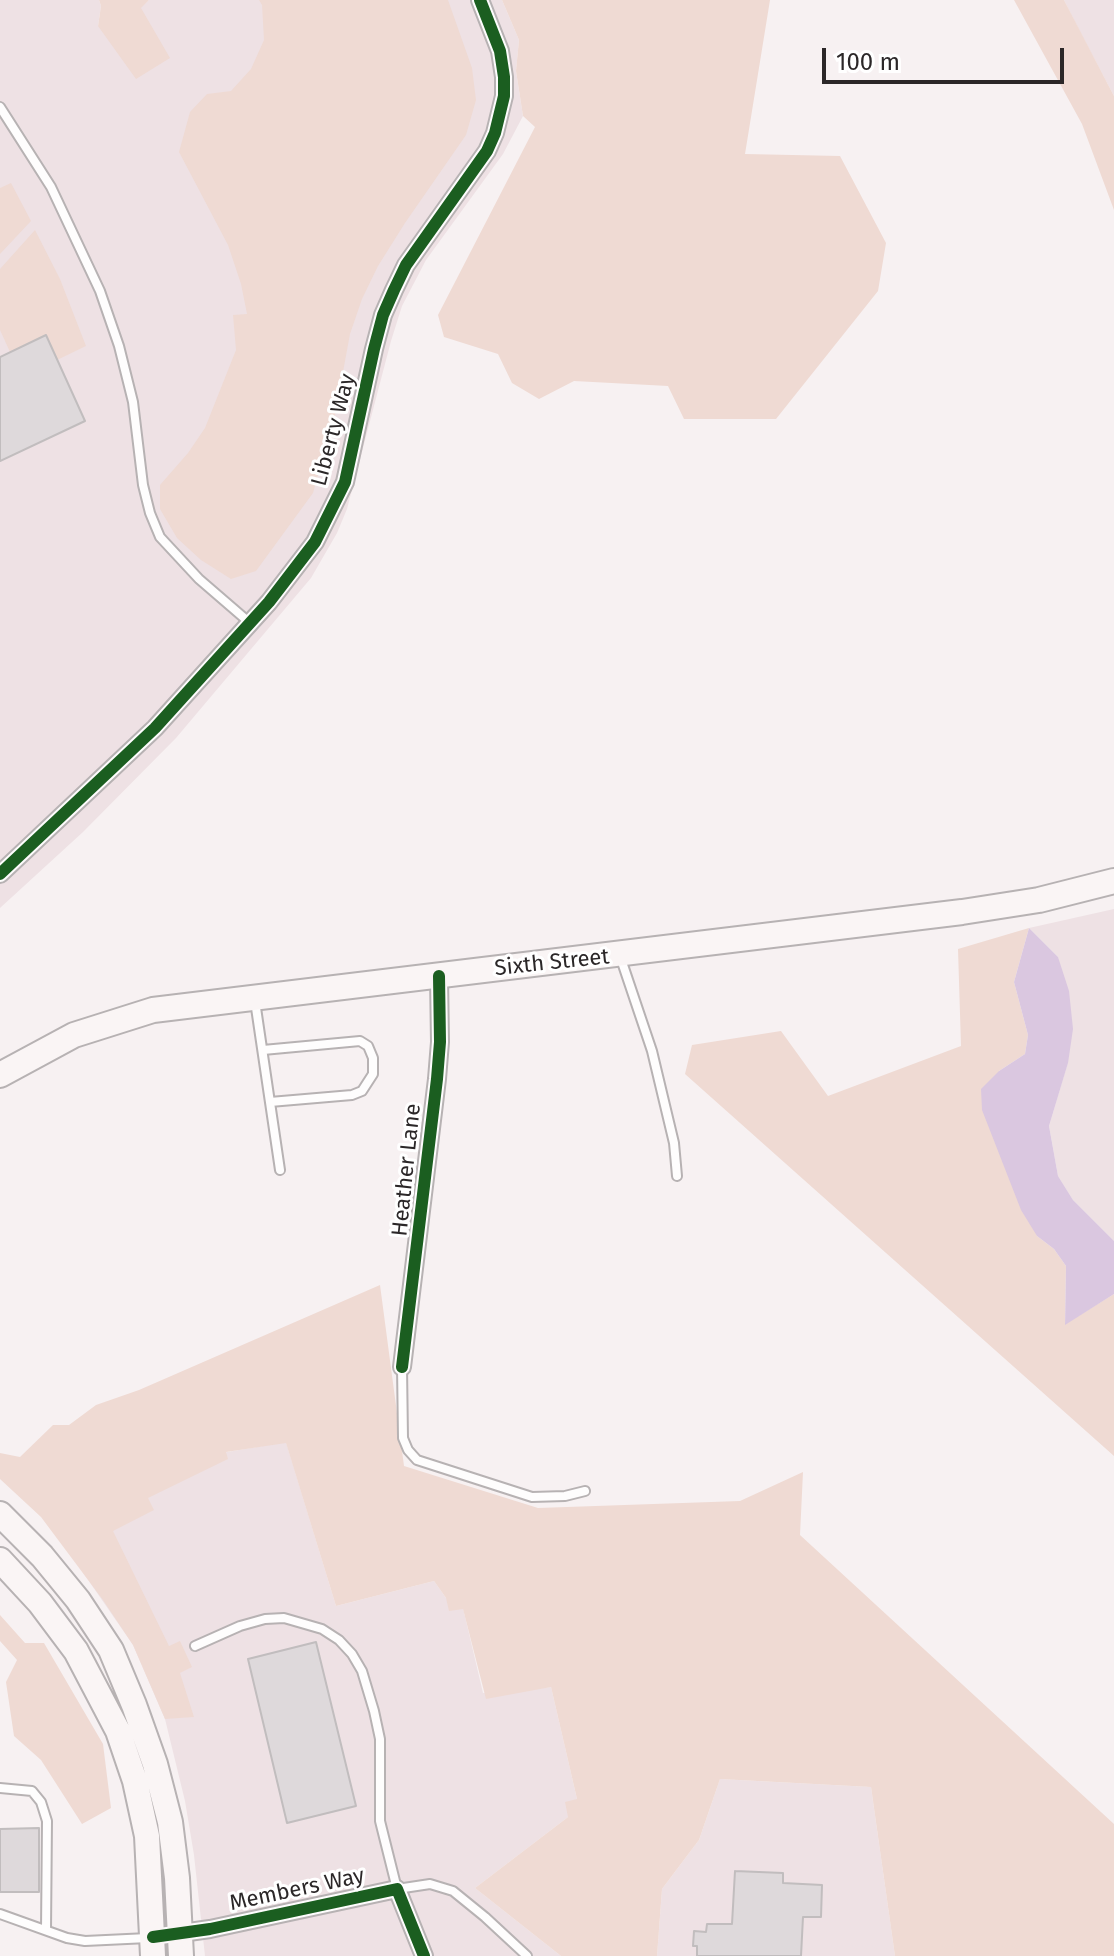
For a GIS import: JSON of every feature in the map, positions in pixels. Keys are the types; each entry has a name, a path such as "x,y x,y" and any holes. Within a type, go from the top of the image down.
{"main road":[{"name":"Sixth Street","path":"0,1075 74,1035 153,1010 1004,906 1114,881"},
{"path":"0,1514 42,1556 78,1600 111,1650 123,1678 163,1792 174,1850 181,1945"},
{"path":"0,1560 40,1603 76,1651 118,1731 135,1781 147,1836 153,1946"}],"street":[{"name":"Liberty Way","path":"0,874 155,728 250,623 315,542 345,482 374,349 389,302 406,265 487,151 495,133 504,96 504,77 500,51 480,0"},
{"name":"Heather Lane","path":"402,1367 437,1079 439,976"},
{"name":"Members Way","path":"153,1946 181,1945 397,1889 424,1956"}],"lane":[{"path":"0,107 58,199 100,291 119,346 133,402 143,485 160,537 199,579 250,623"},
{"path":"620,955 652,1051 674,1143 677,1176"},
{"path":"255,997 280,1170"},
{"path":"263,1050 360,1041 368,1046 373,1058 373,1074 362,1091 352,1095 270,1102"},
{"path":"402,1367 403,1438 417,1460 532,1497 565,1496 585,1491"},
{"path":"195,1646 240,1626 265,1619 284,1618 322,1629 339,1640 352,1654 369,1690 380,1739 380,1821 397,1889 430,1884 453,1891 527,1956"},
{"path":"0,1788 32,1791 41,1802 47,1821 46,1930"},
{"path":"0,1914 67,1938 131,1941 153,1946"}],"shaded area":[{"path":"0,0 99,0 98,26 141,7 149,0 502,0 519,40 516,71 523,116 503,154 426,260 402,306 347,509 311,578 176,738 83,832 0,908"},
{"path":"99,0 149,0 141,8 170,58 136,79 98,26"},
{"path":"259,0 448,0 472,68 476,100 466,135 405,223 362,299 350,334 335,415 313,493 256,571 231,579 201,560 177,538 160,509 160,485 205,428 236,350 233,315 247,314 228,245 179,152 190,112 207,94 231,91 251,69 264,40"},
{"path":"502,0 770,0 745,154 840,156 886,243 878,291 776,419 684,419 668,386 574,381 539,399 512,383 498,354 444,337 438,315 535,127 523,116 516,71 519,40"},
{"path":"1014,0 1064,0 1114,96 1114,210 1082,124"},
{"path":"1064,0 1114,0 1114,96 1078,28"},
{"path":"11,183 31,221 0,254 0,188"},
{"path":"35,230 60,279 86,346 57,360 45,336 10,352 0,330 0,269"},
{"path":"1114,909 1114,1241 1073,1200 1058,1176 1049,1126 1068,1062 1058,957 1029,928"},
{"path":"1029,928 1014,982 1028,1035 1025,1054 999,1071 1037,1236 1054,1249 1066,1266 1065,1324 1114,1294 1114,1456 685,1074 692,1045 781,1031 828,1096 961,1046 958,949"},
{"path":"1029,928 1058,957 1069,991 1073,1029 1068,1063 1049,1126 1058,1176 1073,1200 1114,1241 1114,1294 1065,1325 1066,1266 1054,1249 1037,1236 1021,1210 982,1110 981,1089 999,1071 1025,1054 1028,1035 1014,982"},
{"path":"380,1285 404,1466 538,1508 740,1501 803,1472 800,1535 1114,1824 1114,1956 895,1956 871,1787 720,1779 699,1840 662,1889 657,1956 561,1956 475,1888 568,1817 565,1802 577,1799 551,1687 486,1699 463,1609 449,1611 446,1598 434,1581 336,1606 286,1443 226,1452 228,1459 148,1498 154,1510 113,1531 169,1646 180,1641 192,1667 180,1673 194,1717 165,1719 133,1645 103,1600 41,1517 0,1479 0,1453 20,1457 53,1425 69,1425 96,1405 139,1390"},
{"path":"286,1442 336,1606 434,1581 446,1598 463,1608 483,1693 551,1687 577,1799 568,1817 475,1888 561,1956 205,1956 185,1801 165,1719 133,1645 64,1545 151,1465"},
{"path":"0,1615 25,1643 44,1643 103,1744 111,1808 82,1824 41,1760 14,1736 6,1682 17,1660 0,1641"},
{"path":"720,1779 871,1787 895,1956 657,1956 662,1889 699,1840"}],"building":[{"path":"46,335 85,421 0,461 0,357"},
{"path":"316,1642 356,1806 287,1823 248,1659"},
{"path":"39,1828 39,1892 0,1892 0,1829"},
{"path":"735,1871 783,1873 783,1883 822,1885 821,1917 803,1917 801,1956 697,1956 697,1946 693,1946 694,1931 706,1932 707,1924 732,1924"}],"cycle path":[{"path":"0,874 155,728 269,602 315,542 345,482 374,349 394,290 406,265 487,151 495,133 504,96 504,77 500,51 480,0"},
{"path":"402,1367 437,1079 439,976"},
{"path":"153,1937 210,1929 397,1889 424,1956"}]}
